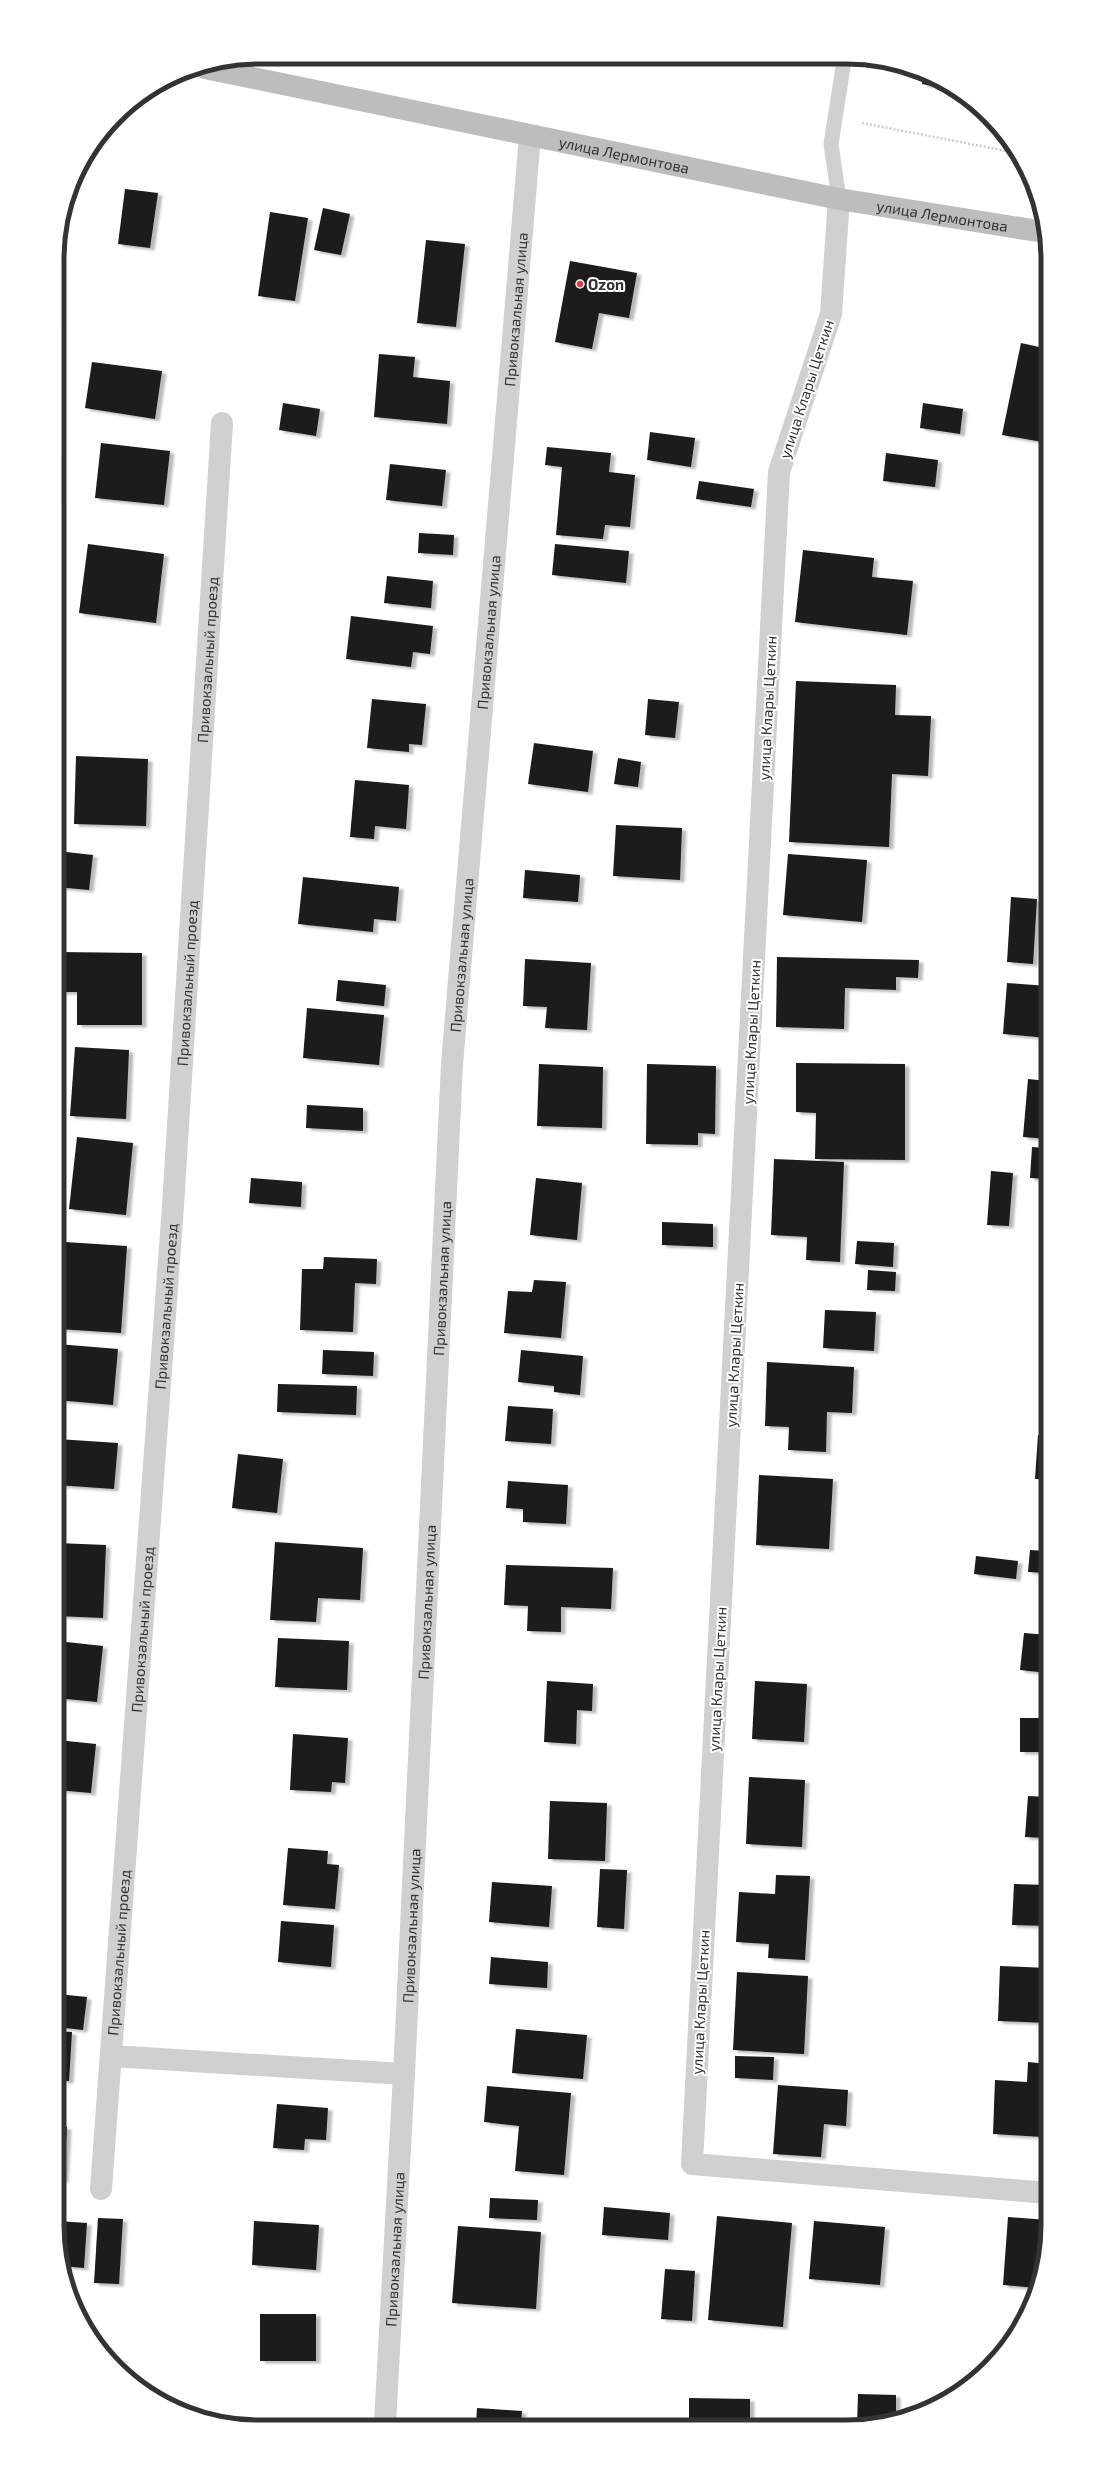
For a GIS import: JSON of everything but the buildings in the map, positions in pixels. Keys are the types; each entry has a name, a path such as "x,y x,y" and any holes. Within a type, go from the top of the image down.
{"street":[{"name":"улица Лермонтова","path":"214,70 838,199 1039,231"},
{"name":"Привокзальная улица","path":"385,2420 404,2074 452,1064 530,136"},
{"name":"улица Клары Цеткин","path":"838,199 831,314 780,472 692,2164 1041,2192"},
{"name":"Привокзальный проезд","path":"101,2189 173,1206 222,423"},
{"path":"111,2056 404,2074"}],"lane":[{"path":"838,199 831,144 844,64"}],"path":[{"path":"835,118 1008,151"}],"place":[{"name":"Ozon","path":"580,284"}]}
